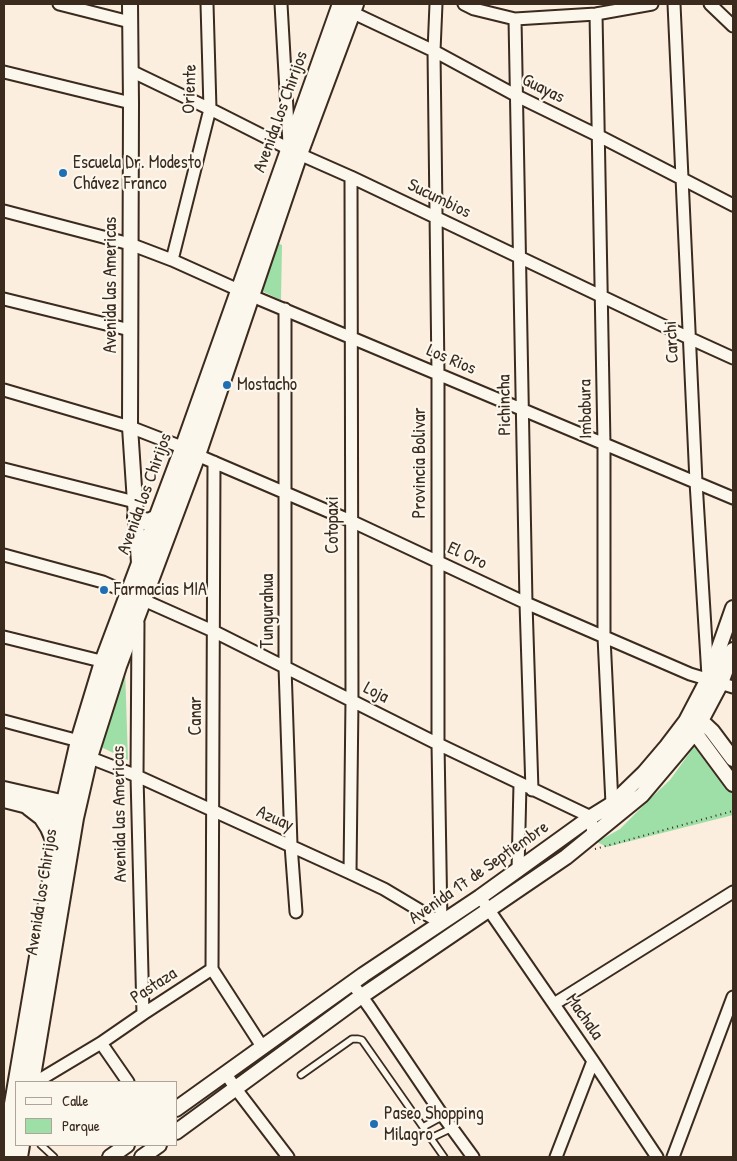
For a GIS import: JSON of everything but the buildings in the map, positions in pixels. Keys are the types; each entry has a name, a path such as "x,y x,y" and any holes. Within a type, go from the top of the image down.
{"main road":[{"name":"Avenida los Chirijos","path":"31,1081 70,811 81,751 111,664 137,602 345,6"},
{"name":"Avenida los Chirijos","path":"137,602 140,566 157,518 190,452"},
{"path":"136,510 144,522 157,518"},
{"path":"29,806 42,817 57,847"},
{"name":"Avenida los Chirijos","path":"17,1081 57,847 70,811"},
{"name":"Avenida los Chirijos","path":"4,1157 6,1124 15,1088"}],"street":[{"path":"59,4 130,22"},
{"name":"Avenida las Americas","path":"130,4 130,427 140,566"},
{"name":"Oriente","path":"172,260 210,109 207,4"},
{"path":"281,4 294,151"},
{"name":"Provincia Bolivar","path":"436,4 434,52 438,374 438,744 441,923"},
{"path":"464,4 474,9 515,19 596,14 652,4"},
{"name":"Carchi","path":"674,4 696,482 721,683"},
{"path":"710,4 733,26"},
{"name":"Guayas","path":"345,6 517,96 733,205"},
{"name":"Imbabura","path":"596,14 604,444 604,637 612,804"},
{"name":"Pichincha","path":"515,19 526,603 532,790"},
{"name":"Sucumbios","path":"131,71 294,151 351,176 733,358"},
{"path":"4,72 131,103"},
{"name":"Cotopaxi","path":"350,873 352,700 351,176"},
{"name":"Los Rios","path":"4,211 130,244 172,260 245,293 733,498"},
{"path":"4,299 130,330"},
{"name":"Tungurahua","path":"284,309 285,667 291,845 296,912"},
{"name":"El Oro","path":"4,390 130,427 351,520 526,603 604,637 690,674 721,683"},
{"name":"Canar","path":"212,969 214,462"},
{"path":"4,469 136,510"},
{"name":"Loja","path":"4,555 103,582 137,602 214,631 438,744 591,817"},
{"name":"Avenida las Americas","path":"137,602 137,776 143,1014"},
{"name":"Avenida 17 de Septiembre","path":"178,1108 352,983 518,871 591,817 612,804 644,773 667,746 688,716 721,683 733,608"},
{"path":"4,637 111,664"},
{"name":"Avenida 17 de Septiembre","path":"178,1131 362,996 566,857 642,795 698,726 721,683 733,650"},
{"path":"688,716 698,726 733,784"},
{"name":"Azuay","path":"4,721 81,751 291,845 384,889 441,923"},
{"path":"698,726 712,731 733,759"},
{"path":"518,871 520,784"},
{"path":"4,789 70,811"},
{"path":"4,800 29,806 70,811"},
{"path":"591,817 592,835"},
{"path":"554,1004 733,892"},
{"name":"Machala","path":"480,897 657,1157"},
{"path":"212,969 263,1048"},
{"name":"Pastaza","path":"38,1081 101,1043 212,969"},
{"path":"352,983 473,1157"},
{"path":"673,1157 733,997"},
{"path":"101,1043 127,1081"},
{"path":"556,1157 593,1061"},
{"path":"226,1074 288,1157"},
{"path":"142,1157 158,1146"}],"lane":[{"path":"301,1075 352,1039 362,1040 444,1157"},
{"path":"423,1127 443,1116"},
{"path":"431,1138 452,1128"},
{"path":"42,1146 54,1157"}],"path":[{"path":"594,850 733,811"}],"green space":[{"path":"277,243 282,245 281,300 260,290"},
{"path":"125,668 128,760 99,746"},
{"path":"696,744 733,793 733,815 607,847 597,842 620,829 670,780"}],"place":[{"name":"Escuela Dr. Modesto Chávez Franco","path":"63,173"},
{"name":"Mostacho","path":"227,385"},
{"name":"Farmacias MIA","path":"104,590"},
{"name":"Paseo Shopping Milagro","path":"374,1124"}]}
